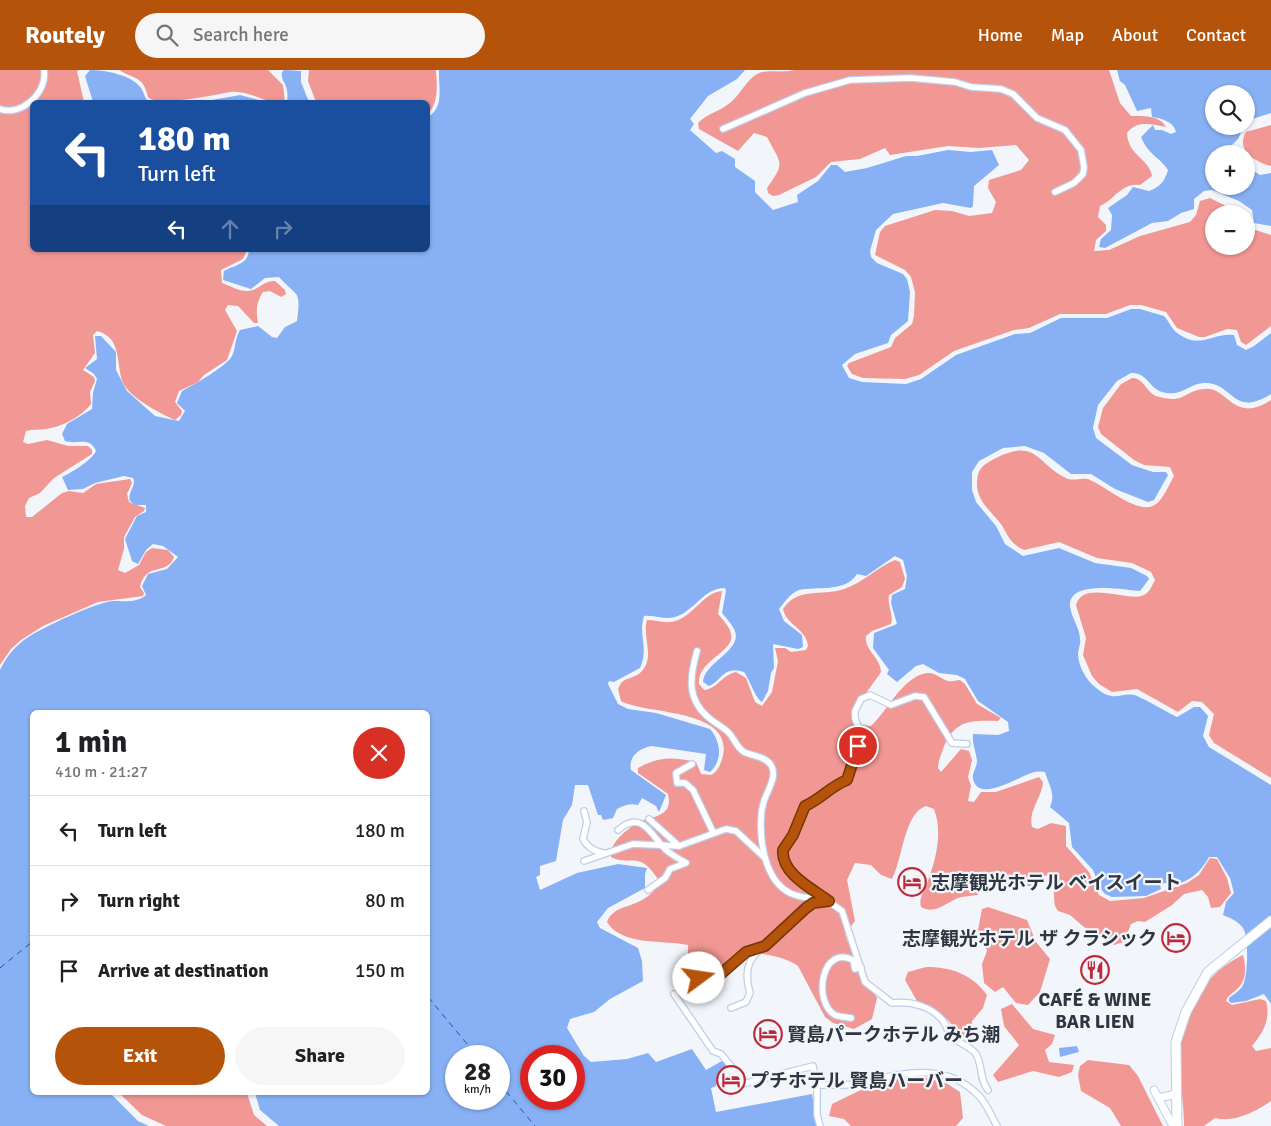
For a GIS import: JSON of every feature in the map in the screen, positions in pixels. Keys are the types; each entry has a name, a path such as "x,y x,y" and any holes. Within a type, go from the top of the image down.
{"main road":[{"path":"1175,1126 1177,1091 1175,1053 1178,1031 1208,972 1271,922"}],"street":[{"path":"30,100 42,86 44,70"},
{"path":"723,129 805,93 850,80 911,78 956,82 971,88 1001,89 1013,94 1037,118 1065,130 1080,150 1084,167 1082,174 1074,183 1055,192"},
{"path":"0,109 13,111 30,101"},
{"path":"697,651 690,677 690,688 702,711 732,735 743,751 764,759 770,765 773,772 772,782 763,803 761,822 766,859 772,875 779,887 806,898 821,895"},
{"path":"967,744 952,742 924,697 915,696 890,705 870,695 861,699 855,711 855,718 860,732 847,780 838,783 818,800 805,806 793,835 783,850 786,865 793,874 842,911 865,982 892,1003 905,1002 920,1005 934,1012 945,1023 950,1035 976,1054 982,1080 988,1090"},
{"path":"692,764 676,773 676,783 685,783 692,790 713,832"},
{"path":"584,811 587,822 583,839 587,846 596,852 607,853"},
{"path":"649,819 679,846"},
{"path":"618,830 633,821 641,824 686,863 670,869 665,878 648,890"},
{"path":"584,861 633,844 679,846 713,832 726,829 736,831 766,859"},
{"path":"676,978 688,980 722,973 746,952 768,943 813,903 829,901"},
{"path":"731,1008 746,1002 750,993 746,981 751,958 757,953 757,949"},
{"path":"851,1018 836,1016 831,1011 821,988 825,969 833,960 848,958 853,960 856,969 861,967"},
{"path":"674,994 713,1051 721,1054 742,1084 813,1066 817,1085 817,1115 820,1126"},
{"path":"817,1085 858,1083 907,1072 928,1072 956,1081 976,1093 981,1098 996,1126"},
{"path":"1154,1090 1175,1126"},
{"path":"1158,1098 1172,1095 1177,1091"}],"shaded area":[{"path":"0,70 79,70 77,71 84,100 30,100 30,252 246,252 243,259 221,270 222,283 249,291 268,282 275,281 285,290 286,294 281,297 270,291 263,292 257,307 258,323 254,323 238,306 228,305 225,310 237,331 227,360 204,375 198,382 179,391 175,402 182,411 181,415 175,420 148,406 129,391 122,379 112,340 97,331 93,335 95,353 83,370 94,377 95,381 90,392 91,404 77,417 65,423 52,428 26,431 23,442 28,444 47,440 68,446 88,446 92,450 92,454 54,478 40,493 29,498 25,506 26,517 32,517 62,493 69,491 83,493 96,484 130,479 132,483 127,494 129,502 145,508 144,511 135,517 124,537 124,549 118,570 125,573 139,565 146,552 152,548 168,550 174,557 167,566 152,571 143,579 140,587 144,593 143,596 98,602 43,626 11,649 0,665"},
{"path":"119,70 268,70 283,85 285,100 266,100 245,93 230,92 180,100 153,100 148,97 144,85 134,77"},
{"path":"309,70 436,70 436,99 430,112 430,100 315,100 308,81"},
{"path":"1109,70 1120,103 1131,116 1155,118 1160,120 1166,127 1145,124 1135,126 1127,133 1131,147 1147,165 1152,176 1140,185 1128,186 1100,206 1098,217 1106,225 1106,231 1096,240 1094,251 1109,250 1140,236 1190,222 1196,215 1200,201 1210,198 1224,205 1205,205 1205,255 1255,255 1255,230 1271,235 1271,326 1246,345 1241,342 1237,330 1227,329 1205,337 1199,337 1177,328 1166,312 1141,305 1130,305 1106,314 1060,314 1029,328 1014,330 954,351 919,375 905,379 863,378 852,374 847,366 849,363 891,347 895,338 912,324 914,316 915,292 911,277 905,270 875,255 880,232 885,226 935,210 952,211 969,216 992,213 996,202 988,188 989,180 1021,170 1029,160 1016,145 979,148 948,146 890,155 885,148 860,159 831,162 816,177 779,195 773,196 768,193 767,188 777,173 779,163 767,137 754,133 738,151 699,129 698,123 731,102 757,74 766,71"},
{"path":"1271,125 1271,166 1255,159 1255,145 1243,145 1244,135 1255,135 1255,129"},
{"path":"1132,378 1139,380 1156,396 1166,398 1178,398 1204,389 1219,393 1239,407 1258,407 1271,400 1271,778 1214,743 1209,735 1214,714 1202,702 1192,701 1178,712 1137,689 1112,692 1099,684 1092,676 1083,655 1086,638 1076,605 1080,597 1097,593 1137,597 1144,595 1155,580 1151,572 1132,563 1097,558 1059,542 1024,550 1010,539 983,502 977,490 979,472 983,466 994,459 1020,451 1029,452 1036,456 1068,479 1090,480 1134,505 1142,507 1153,506 1164,495 1174,476 1170,467 1144,465 1134,460 1101,434 1098,427 1103,408 1121,384"},
{"path":"895,560 900,562 905,579 902,587 889,595 891,624 872,631 866,636 868,646 878,662 881,672 861,704 859,718 861,725 871,726 903,688 918,676 930,673 948,681 960,680 965,684 977,704 1001,718 998,721 971,722 958,727 947,739 943,749 938,765 941,772 961,749 969,751 972,760 968,777 971,786 968,801 974,802 981,792 996,792 1039,777 1043,782 1033,810 1032,827 1038,829 1051,823 1066,826 1066,846 1089,872 1099,895 1110,901 1144,898 1187,883 1199,875 1210,858 1217,859 1227,878 1231,893 1220,907 1211,908 1208,897 1202,890 1184,894 1172,905 1145,922 1138,921 1131,924 1124,942 1114,945 1084,927 1070,915 1058,911 1053,886 1048,875 1040,877 1030,886 1014,886 1010,881 1004,882 998,889 989,883 984,884 978,895 960,897 935,909 926,909 921,907 920,904 934,863 938,827 934,809 926,806 913,817 908,827 892,879 881,875 871,865 855,863 847,880 855,921 845,934 855,962 877,998 872,1019 854,1029 833,1023 825,1017 798,966 786,960 748,953 739,955 725,965 705,970 696,970 688,968 688,945 633,939 614,930 607,922 613,913 643,900 659,885 658,879 642,862 611,857 613,847 624,832 639,822 660,815 668,808 668,794 638,773 638,768 653,761 680,759 696,762 701,774 711,775 717,770 723,756 723,740 715,729 702,721 621,701 618,689 621,683 640,673 648,659 647,620 666,622 678,620 710,595 722,591 718,614 729,629 731,640 728,646 704,668 699,684 704,690 709,689 736,672 746,678 755,702 762,706 772,692 778,661 775,648 785,648 791,652 806,650 808,646 804,635 785,614 783,609 789,602 796,597 810,593 844,589"},
{"path":"988,907 1027,920 1036,942 1050,959 1040,992 1028,1005 1016,1003 1003,987 995,992 984,983 982,964 987,951 978,930 982,909"},
{"path":"1243,955 1245,969 1243,982 1226,1001 1232,1005 1260,999 1266,1001 1267,1020 1260,1036 1252,1046 1256,1051 1271,1048 1271,1101 1244,1116 1230,1119 1215,1118 1204,1126 1184,1126 1179,1061 1183,1028 1188,1013 1205,985 1216,973"},
{"path":"926,967 944,968 960,973 975,982 987,995 983,1008 972,1021 971,1041 960,1035 948,1020 933,1008 917,1001 905,980 908,972"},
{"path":"1012,1004 1033,1029 1055,1035 1052,1044 1045,1050 1049,1062 1074,1065 1072,1072 1059,1077 1033,1071 998,1082 993,1075 1019,1045 1004,1026 1001,1009"},
{"path":"1088,1060 1129,1065 1138,1076 1163,1126 1121,1126 1110,1108 1081,1091 1078,1075 1080,1066"},
{"path":"926,1078 946,1083 960,1092 963,1118 956,1126 851,1126 844,1119 829,1116 832,1104 869,1086 898,1079"},
{"path":"121,1095 248,1095 254,1115 267,1126 166,1126 142,1115"}],"water":[{"path":"90,70 110,72 125,77 137,83 147,100 92,100 85,76"},
{"path":"284,70 301,71 301,82 308,100 287,100 282,72"},
{"path":"439,70 745,70 737,79 708,96 690,119 694,124 690,130 716,153 722,151 735,159 735,167 755,181 755,192 773,210 798,202 797,195 818,181 831,165 837,165 845,172 867,168 906,156 917,156 948,150 971,152 992,150 999,165 974,186 973,206 971,208 943,203 893,214 876,230 870,251 871,257 877,263 903,274 907,279 910,292 908,321 891,335 888,343 855,354 842,365 849,378 862,382 906,384 921,379 956,355 1015,334 1030,333 1061,318 1107,318 1131,309 1140,309 1164,316 1176,332 1192,340 1199,341 1219,336 1234,335 1237,345 1246,350 1271,333 1271,394 1258,400 1249,403 1241,401 1223,389 1206,383 1200,383 1180,392 1162,392 1141,375 1131,373 1117,381 1098,405 1093,428 1096,438 1132,465 1153,472 1166,472 1168,475 1154,500 1148,502 1115,489 1091,474 1071,474 1044,453 1025,446 1003,448 979,461 972,472 972,490 976,502 996,526 1005,544 1023,556 1059,548 1095,563 1131,568 1147,576 1149,579 1140,591 1111,588 1088,589 1078,592 1072,598 1070,606 1080,635 1078,658 1086,676 1095,687 1108,695 1137,696 1177,717 1194,707 1200,707 1208,716 1203,736 1209,747 1271,785 1271,1004 1264,994 1246,1001 1231,1003 1229,1001 1229,998 1242,987 1245,980 1247,947 1243,928 1223,915 1226,902 1234,893 1230,878 1217,857 1209,857 1197,873 1181,883 1168,887 1166,883 1160,884 1161,889 1146,896 1112,897 1105,894 1100,888 1093,870 1072,847 1069,823 1050,807 1052,794 1045,772 1035,772 992,789 983,789 977,786 973,779 977,761 973,734 998,735 1009,731 1008,722 978,701 965,679 957,675 939,673 923,664 916,666 897,682 887,674 889,670 873,648 874,633 897,624 891,603 892,595 905,589 907,576 903,560 895,556 866,576 857,574 845,584 830,588 799,590 788,598 779,609 784,621 802,635 803,647 798,649 773,644 774,668 771,673 768,691 762,702 757,697 744,672 727,672 709,686 703,682 710,668 729,650 736,636 733,627 722,613 725,588 711,592 688,610 675,617 644,616 642,629 644,654 640,668 614,682 609,681 608,684 618,704 628,709 656,713 710,729 718,745 719,757 717,762 710,772 704,770 706,754 652,746 639,751 631,761 631,770 666,795 659,812 656,806 642,798 638,805 630,804 623,806 617,809 613,818 603,820 601,815 598,815 588,785 575,785 572,805 563,820 556,861 540,866 540,875 536,877 540,890 577,873 618,864 647,868 645,888 608,908 597,922 600,928 638,948 642,961 643,981 610,999 594,1012 570,1019 567,1028 577,1045 520,1045 520,1110 585,1110 585,1057 591,1062 627,1059 648,1053 656,1062 692,1049 706,1070 722,1061 733,1072 718,1077 716,1086 711,1088 716,1112 812,1094 817,1126 279,1126 260,1110 256,1095 430,1095 430,710 30,710 30,1095 112,1095 138,1121 149,1126 0,1126 0,670 8,656 19,644 44,628 105,602 130,601 143,598 146,595 142,586 148,574 167,569 178,557 163,546 153,544 146,550 138,564 132,561 125,539 137,516 146,512 146,505 135,505 130,501 129,498 134,484 133,478 124,476 95,483 83,489 68,490 62,477 86,462 96,451 93,446 86,442 65,441 62,434 67,424 92,409 93,393 97,379 94,374 85,368 97,359 95,336 101,336 116,352 116,370 127,391 155,416 179,421 185,411 177,403 182,391 209,375 229,360 240,330 258,326 272,337 277,338 285,327 297,321 299,304 297,295 279,277 265,278 251,289 223,280 224,271 243,262 249,252 430,252 430,115 437,108 439,102"},
{"path":"1117,70 1271,70 1271,113 1255,118 1255,85 1205,85 1205,135 1240,135 1238,139 1232,145 1205,145 1205,191 1194,199 1194,209 1181,213 1168,221 1152,223 1105,248 1099,247 1101,239 1111,230 1112,215 1108,208 1127,195 1133,187 1149,191 1156,188 1162,183 1167,174 1168,170 1147,148 1141,137 1153,125 1155,130 1162,130 1171,134 1176,132 1170,123 1152,117 1151,108 1137,111 1125,85 1120,81"},
{"path":"240,95 259,100 212,100"},
{"path":"1255,172 1260,175 1271,173 1271,226 1255,223 1255,205 1245,205 1224,195 1255,195"},
{"path":"1077,1046 1079,1052 1060,1057 1059,1048"}],"ferry route":[{"path":"0,968 30,944"},
{"path":"430,999 468,1045"},
{"path":"510,1096 535,1126"}],"place":[{"name":"志摩観光ホテル ベイスイート","path":"912,882"},
{"name":"志摩観光ホテル ザ クラシック","path":"1176,938"},
{"name":"CAFÉ & WINE BAR LIEN","path":"1095,970"},
{"name":"賢島パークホテル みち潮","path":"768,1034"},
{"name":"プチホテル 賢島ハーバー","path":"731,1080"}],"route":[{"path":"699,978 722,973 746,952 765,946 813,903 829,901 793,874 782,856 783,850 793,835 805,806 818,800 838,783 847,780 851,762 858,746"}]}
